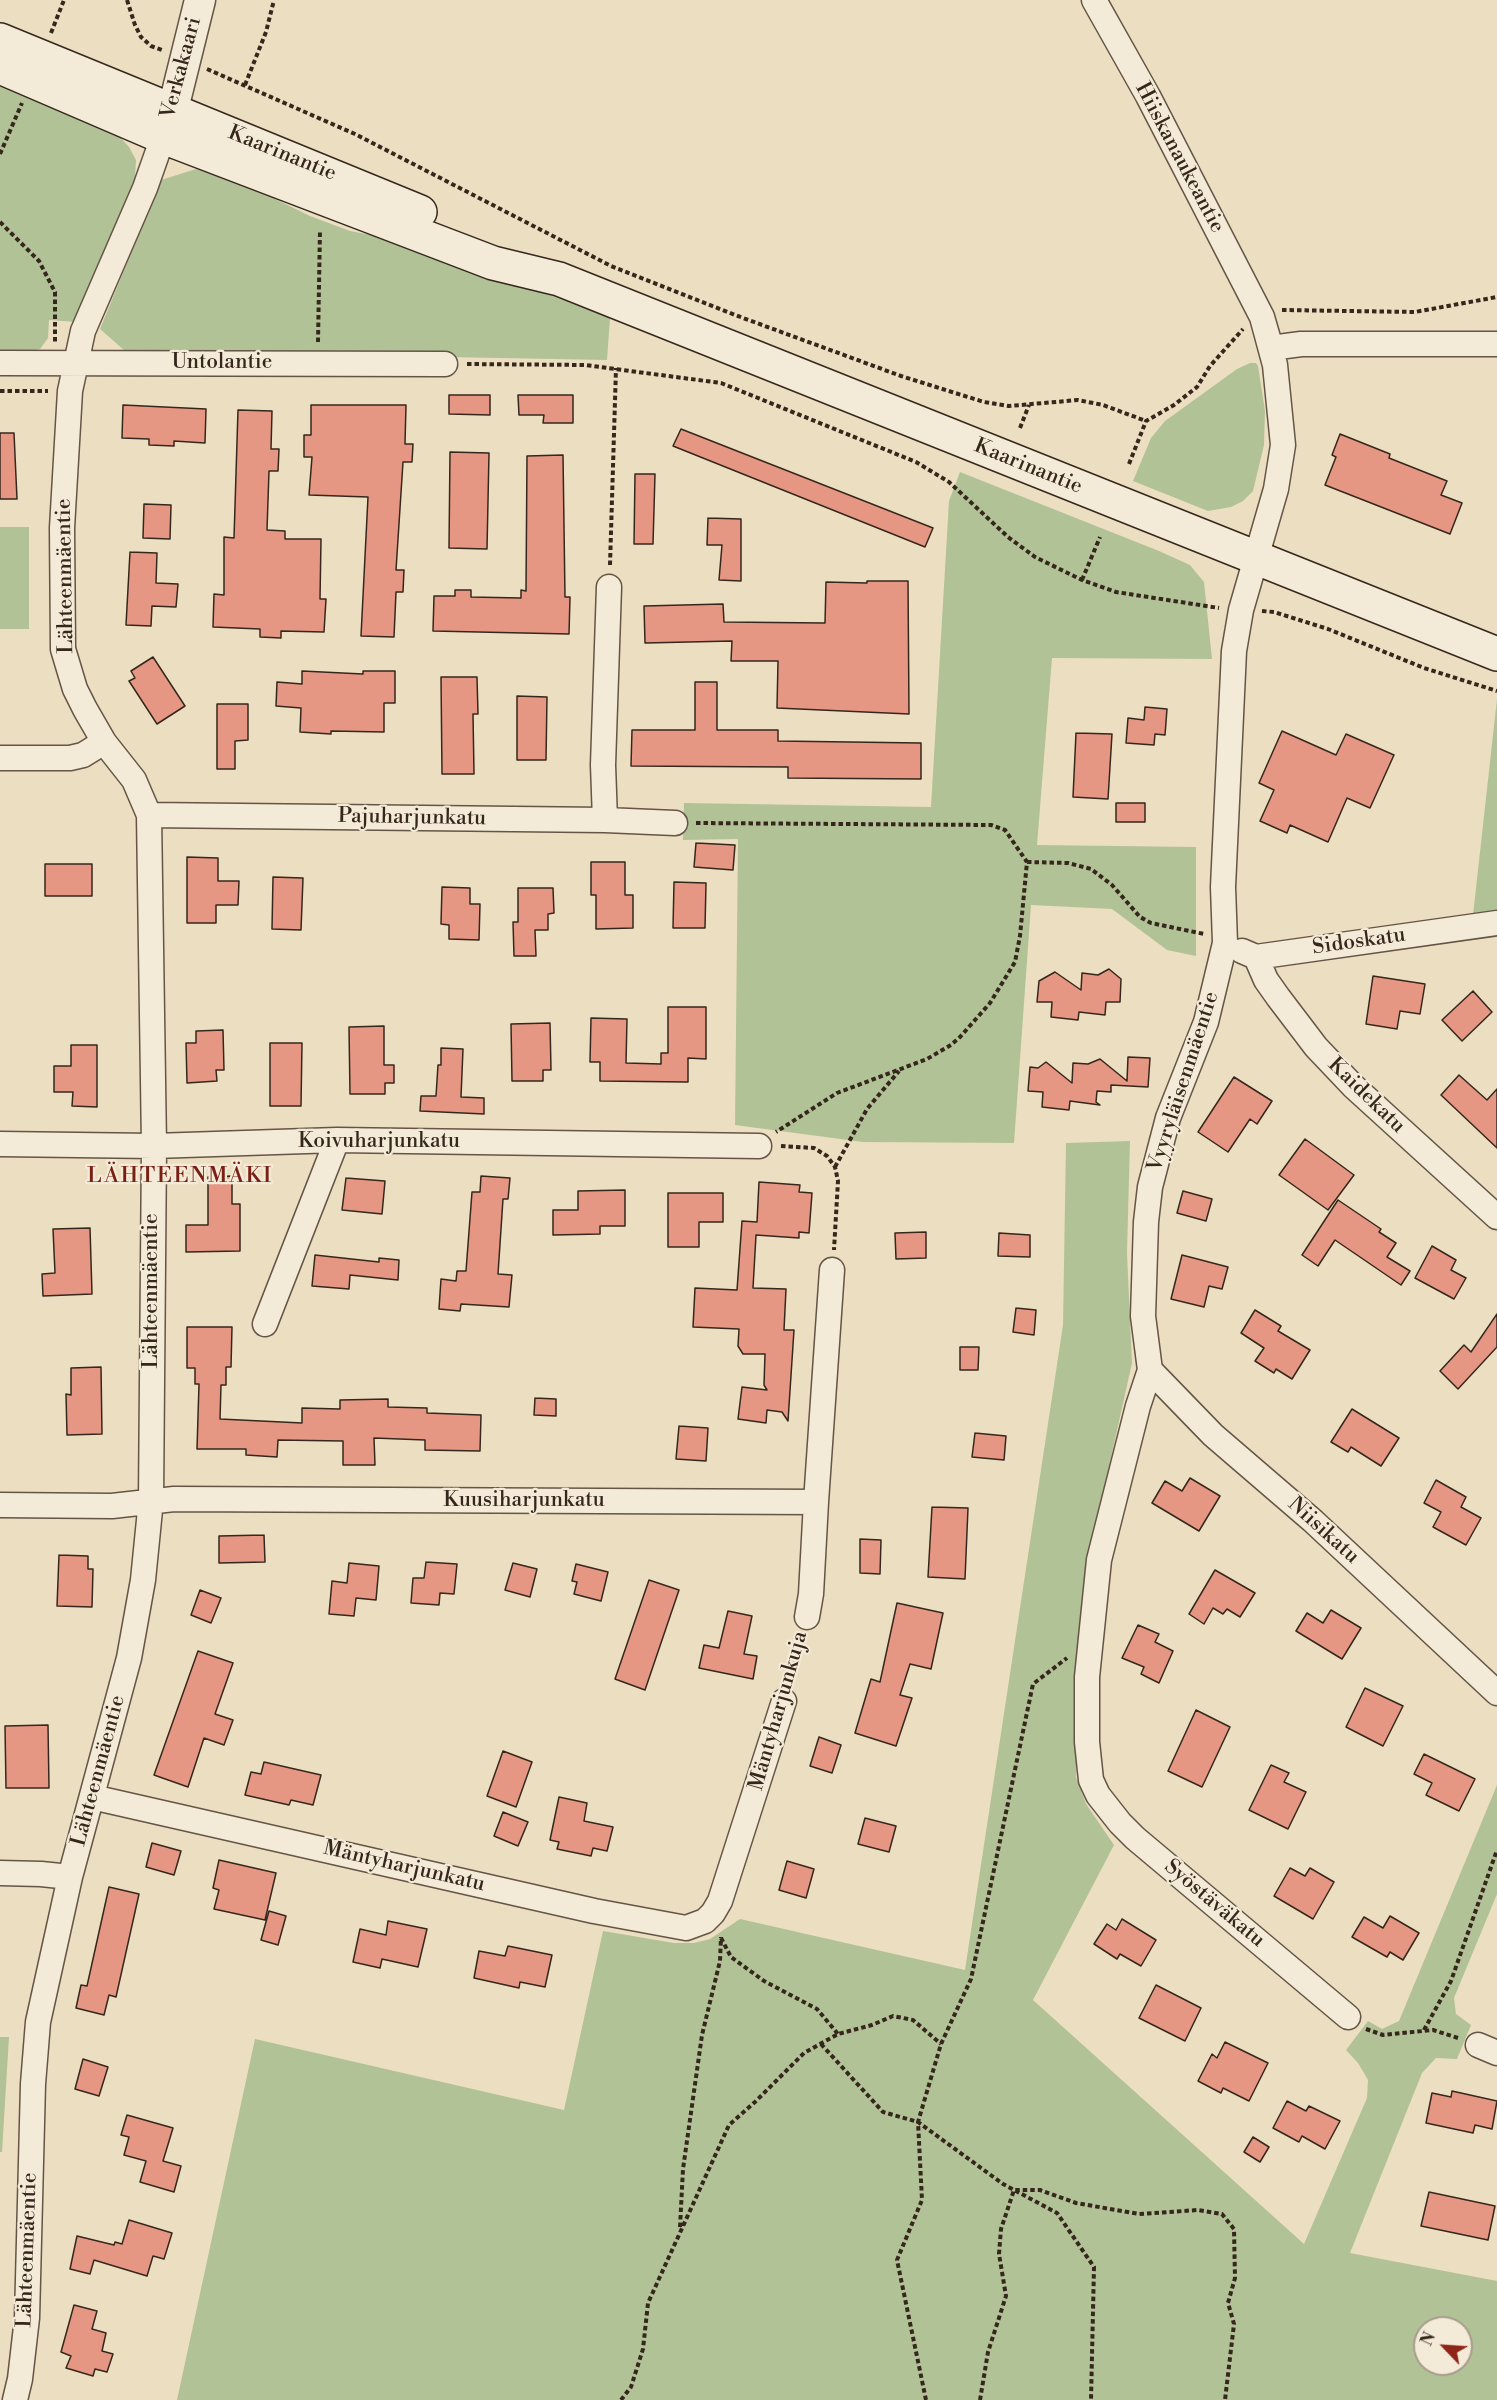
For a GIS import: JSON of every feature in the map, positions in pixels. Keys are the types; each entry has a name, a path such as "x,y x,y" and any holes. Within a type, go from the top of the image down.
{"main road":[{"name":"Kaarinantie","path":"0,40 168,123 493,263 559,279 1497,654"},
{"name":"Kaarinantie","path":"0,67 168,123"}],"street":[{"name":"Verkakaari","path":"168,123 200,0"},
{"name":"Hiiskanaukeantie","path":"1094,0 1148,96 1262,317 1275,365 1283,445 1276,489 1256,558"},
{"name":"Lähteenmäentie","path":"15,2400 20,2379 27,2318 33,2084 38,2022 70,1877 129,1658 143,1580 151,1500 154,1146 149,814 134,780 104,742 75,689 63,649 62,528 70,391 66,362 83,331 145,188 168,123"},
{"name":"Hiiskanaukeantie","path":"1262,317 1270,348 1301,344 1497,344"},
{"name":"Untolantie","path":"0,363 445,364"},
{"name":"Vyyryläisenmäentie","path":"1091,1780 1087,1742 1088,1677 1099,1560 1138,1406 1150,1370 1143,1316 1146,1221 1150,1186 1168,1118 1206,1022 1225,943 1223,887 1234,651 1241,610 1256,558"},
{"path":"605,820 603,765 609,587"},
{"path":"0,758 70,758 83,755 104,742"},
{"name":"Pajuharjunkatu","path":"149,814 605,820 675,823"},
{"name":"Sidoskatu","path":"1257,957 1497,923"},
{"path":"1225,943 1257,957"},
{"name":"Kaidekatu","path":"1257,957 1266,980 1316,1047 1353,1086 1497,1217"},
{"path":"265,1324 337,1140"},
{"name":"Koivuharjunkatu","path":"0,1144 154,1146 337,1140 759,1146"},
{"path":"816,1502 832,1270"},
{"name":"Niisikatu","path":"1150,1370 1213,1435 1313,1521 1497,1693"},
{"name":"Kuusiharjunkatu","path":"0,1505 112,1506 151,1500 816,1502"},
{"name":"Mäntyharjunkuja","path":"807,1617 811,1594 816,1502"},
{"name":"Mäntyharjunkuja","path":"713,1913 727,1879 784,1701"},
{"name":"Syöstäväkatu","path":"1091,1780 1098,1795 1135,1838 1348,2017"},
{"name":"Mäntyharjunkatu","path":"92,1797 675,1927 696,1926 713,1913"},
{"path":"0,1873 70,1877"}],"path":[{"path":"48,41 64,0"},
{"path":"245,85 266,32 274,0"},
{"path":"0,154 26,94"},
{"path":"301,110 408,160 568,245 670,290 901,376 984,402 1009,406 1078,399 1103,405 1146,422"},
{"path":"0,222 39,261 54,292 66,362"},
{"path":"318,363 320,230"},
{"path":"1129,464 1146,422 1174,405 1197,387 1227,345 1244,328 1262,317 1283,310 1415,312 1497,297"},
{"path":"445,364 585,365 721,383 916,462 949,482 1008,537 1035,557 1082,580 1116,592 1208,608 1274,612 1328,629 1425,668 1497,691"},
{"path":"609,587 616,368"},
{"path":"0,391 70,391"},
{"path":"1020,428 1029,405"},
{"path":"1082,580 1100,537"},
{"path":"675,823 991,825 1005,830 1027,862 1016,962 1000,989 951,1045 927,1059 837,1093 785,1124 759,1146"},
{"path":"1027,862 1068,863 1091,869 1112,885 1140,916 1151,923 1205,934 1225,943"},
{"path":"836,1167 867,1109 900,1069"},
{"path":"759,1146 800,1145 814,1148 827,1156 836,1167 838,1181 832,1270"},
{"name":"Mäntyharjunkuja","path":"784,1701 807,1617"},
{"path":"926,2400 897,2260 921,2200 918,2122 941,2044 971,1979 1033,1684 1091,1639"},
{"path":"1424,2030 1451,1981 1497,1850"},
{"path":"713,1913 731,1957 764,1981 817,2010 838,2034"},
{"path":"679,2231 683,2169 702,2036 720,1961 721,1936"},
{"path":"621,2400 632,2387 643,2349 648,2303 729,2125 804,2054 838,2034 872,2025 893,2016 913,2020 941,2044"},
{"path":"1348,2017 1369,2031 1383,2035 1424,2030 1447,2033 1488,2049"},
{"path":"821,2044 883,2112 918,2122 1014,2190 1057,2213 1094,2266 1091,2400"},
{"path":"980,2400 988,2352 1006,2296 999,2254 1001,2229 1014,2190"},
{"path":"1014,2190 1040,2190 1076,2203 1139,2214 1198,2210 1222,2214 1234,2229 1234,2278 1228,2302 1234,2324 1225,2400"}],"green space":[{"path":"0,83 118,135 129,147 136,160 135,177 128,203 76,322 49,320 48,338 40,349 31,351 0,352"},
{"path":"196,169 220,172 310,216 350,231 412,243 610,318 607,360 125,351 100,329 161,180"},
{"path":"1250,363 1256,363 1258,366 1265,411 1264,445 1253,491 1243,501 1231,507 1208,511 1133,481 1151,438 1165,421 1237,369"},
{"path":"960,472 1159,551 1190,565 1204,582 1212,659 1052,658 1037,845 1196,847 1196,956 1167,950 1112,909 1031,905 1014,1143 863,1142 735,1125 738,839 683,840 684,803 931,807 949,501"},
{"path":"0,527 29,527 29,629 0,629"},
{"path":"1497,699 1497,911 1473,915"},
{"path":"1130,1141 1127,1253 1132,1363 1102,1498 1080,1668 1076,1777 1086,1804 1114,1845 1033,2000 1304,2244 1367,2098 1368,2080 1358,2063 1346,2050 1368,2021 1382,2029 1399,2021 1497,1785 1497,1894 1454,1998 1456,2014 1471,2025 1457,2059 1436,2058 1422,2073 1350,2253 1497,2281 1497,2400 177,2400 255,2039 564,2110 603,1931 674,1943 694,1943 710,1939 740,1919 965,1970 1063,1325 1066,1143"},
{"path":"0,2037 9,2037 2,2152 0,2152"}],"building":[{"path":"449,395 490,395 490,415 449,414"},
{"path":"518,395 573,395 573,423 543,423 544,415 519,415"},
{"path":"123,405 206,409 205,443 174,441 174,446 149,445 149,439 122,438"},
{"path":"311,405 406,405 405,444 413,444 412,462 403,462 396,570 404,570 403,592 396,592 394,637 361,636 368,497 309,495 312,457 304,457 304,435 311,435"},
{"path":"238,410 272,411 271,449 279,449 278,471 269,471 267,530 285,531 285,539 321,539 320,599 326,599 324,632 281,631 281,638 260,637 260,629 213,627 214,594 224,595 224,537 234,538"},
{"path":"681,429 933,528 925,547 673,446"},
{"path":"0,433 14,433 17,499 0,499"},
{"path":"1340,434 1390,454 1389,458 1447,481 1441,495 1462,503 1450,534 1325,485 1336,457 1332,455"},
{"path":"450,452 489,453 487,549 449,548"},
{"path":"563,455 565,597 570,597 569,634 433,631 434,596 455,596 455,590 471,590 471,597 521,598 521,590 526,591 527,456"},
{"path":"635,474 655,474 653,544 634,544"},
{"path":"144,504 171,505 170,539 143,538"},
{"path":"708,518 741,519 741,581 719,580 722,545 707,545"},
{"path":"130,552 157,553 156,583 178,584 176,607 152,606 151,626 126,625"},
{"path":"867,581 908,581 909,714 777,708 778,661 731,661 732,641 645,643 644,606 723,604 724,622 825,623 826,582 867,583"},
{"path":"153,657 185,706 157,724 129,681 135,678 131,671"},
{"path":"302,671 363,674 363,671 395,671 395,703 384,703 384,732 331,731 331,734 300,732 301,708 276,706 277,682 302,684"},
{"path":"441,677 477,677 478,714 473,714 474,774 442,774"},
{"path":"695,682 717,682 717,730 778,730 778,741 921,743 921,779 788,778 788,767 631,766 632,730 695,730"},
{"path":"517,696 547,697 546,760 517,760"},
{"path":"217,704 248,704 248,740 235,741 235,769 217,769"},
{"path":"1145,707 1167,709 1165,735 1155,734 1154,745 1126,743 1128,718 1144,720"},
{"path":"1282,731 1336,755 1346,734 1394,755 1370,808 1347,798 1328,842 1290,825 1287,833 1260,821 1274,790 1259,783"},
{"path":"1076,733 1112,734 1108,799 1073,797"},
{"path":"1116,803 1145,803 1145,822 1116,822"},
{"path":"696,843 735,845 733,870 694,867"},
{"path":"187,857 218,858 218,881 239,881 238,905 216,905 216,923 187,923"},
{"path":"591,862 625,862 625,895 633,895 633,928 596,929 596,895 591,895"},
{"path":"45,864 92,864 92,896 45,896"},
{"path":"273,877 303,878 301,930 272,929"},
{"path":"674,882 706,883 705,928 673,928"},
{"path":"442,887 470,888 470,904 480,904 479,940 449,939 449,925 441,924"},
{"path":"518,888 553,888 554,913 548,914 548,930 535,930 536,956 514,956 513,922 518,922"},
{"path":"1109,969 1121,979 1120,1002 1106,1002 1105,1015 1079,1012 1078,1020 1051,1017 1052,1002 1037,1002 1039,981 1055,972 1081,990 1082,973 1098,975"},
{"path":"1373,976 1425,984 1420,1014 1400,1011 1397,1029 1366,1024"},
{"path":"1473,991 1492,1012 1462,1041 1442,1020"},
{"path":"668,1007 706,1007 706,1059 688,1058 688,1082 600,1081 600,1062 590,1062 591,1018 627,1019 626,1063 661,1064 661,1053 668,1053"},
{"path":"550,1023 551,1070 543,1070 543,1081 512,1081 511,1024"},
{"path":"384,1026 384,1065 394,1065 394,1083 385,1083 385,1094 350,1094 349,1027"},
{"path":"223,1030 224,1070 216,1070 217,1081 187,1083 186,1043 196,1043 196,1031"},
{"path":"270,1043 302,1043 301,1106 270,1106"},
{"path":"71,1045 97,1045 97,1107 72,1106 73,1092 54,1092 54,1066 71,1066"},
{"path":"441,1048 463,1049 461,1097 484,1098 484,1114 420,1111 421,1096 436,1096"},
{"path":"1128,1057 1150,1058 1148,1087 1111,1085 1111,1092 1097,1091 1096,1102 1100,1105 1070,1101 1069,1110 1042,1107 1043,1092 1028,1091 1030,1067 1038,1068 1046,1062 1072,1083 1073,1063 1088,1064 1100,1059 1127,1081"},
{"path":"1459,1075 1487,1100 1497,1089 1497,1148 1441,1095"},
{"path":"1234,1077 1272,1101 1257,1124 1250,1119 1228,1152 1198,1132"},
{"path":"1305,1139 1354,1175 1328,1210 1279,1175"},
{"path":"232,1176 232,1204 240,1204 240,1251 186,1252 186,1225 208,1225 208,1177"},
{"path":"481,1176 510,1178 508,1199 503,1199 498,1274 512,1275 509,1307 461,1304 460,1311 439,1309 441,1279 456,1281 457,1271 466,1271 472,1192 480,1192"},
{"path":"346,1178 385,1181 382,1214 342,1210"},
{"path":"759,1182 800,1185 799,1192 812,1193 809,1233 799,1232 799,1238 756,1235 753,1288 786,1289 784,1330 794,1330 788,1421 782,1412 767,1410 766,1423 738,1419 742,1387 767,1390 764,1385 765,1354 743,1354 738,1346 739,1329 693,1327 695,1288 737,1290 742,1221 757,1222"},
{"path":"625,1190 625,1226 600,1226 600,1234 553,1235 553,1210 578,1210 578,1191"},
{"path":"1183,1191 1212,1199 1206,1221 1177,1213"},
{"path":"668,1193 723,1193 723,1222 699,1222 699,1247 668,1247"},
{"path":"1338,1200 1381,1229 1379,1232 1396,1243 1387,1257 1410,1271 1401,1285 1335,1240 1318,1266 1302,1255"},
{"path":"90,1228 92,1294 43,1296 42,1274 55,1273 53,1229"},
{"path":"926,1232 926,1258 896,1259 895,1233"},
{"path":"999,1233 1030,1235 1030,1257 998,1256"},
{"path":"1432,1246 1456,1260 1451,1270 1466,1278 1454,1299 1415,1278"},
{"path":"315,1255 379,1262 379,1258 399,1260 398,1280 350,1275 349,1289 312,1286"},
{"path":"1182,1255 1228,1267 1222,1289 1209,1286 1204,1307 1171,1299"},
{"path":"1016,1308 1036,1310 1034,1335 1013,1332"},
{"path":"1255,1310 1281,1326 1278,1331 1310,1350 1292,1379 1276,1369 1274,1373 1255,1361 1264,1348 1241,1333"},
{"path":"1497,1314 1497,1347 1458,1389 1440,1371 1464,1345 1471,1352"},
{"path":"187,1327 232,1327 231,1367 226,1367 226,1385 221,1385 220,1419 302,1423 302,1408 340,1409 340,1400 388,1399 388,1407 427,1408 427,1413 481,1415 480,1451 425,1450 425,1440 374,1438 375,1465 343,1465 343,1441 278,1440 277,1457 246,1455 246,1449 197,1449 199,1384 195,1384 195,1368 187,1368"},
{"path":"960,1347 979,1347 978,1370 960,1370"},
{"path":"101,1367 102,1434 67,1435 66,1394 71,1395 71,1368"},
{"path":"535,1398 556,1399 556,1416 534,1415"},
{"path":"1352,1409 1399,1438 1381,1466 1351,1447 1348,1452 1331,1442"},
{"path":"679,1426 708,1428 706,1461 676,1459"},
{"path":"975,1433 1006,1436 1004,1460 972,1457"},
{"path":"1190,1478 1220,1496 1199,1531 1152,1503 1165,1481 1182,1491"},
{"path":"1436,1480 1466,1497 1461,1507 1481,1518 1466,1545 1433,1527 1441,1512 1424,1503"},
{"path":"932,1507 968,1508 965,1579 928,1577"},
{"path":"264,1535 265,1562 219,1563 219,1536"},
{"path":"860,1539 881,1540 880,1574 860,1573"},
{"path":"59,1555 88,1556 88,1569 93,1569 92,1607 57,1606"},
{"path":"426,1562 457,1564 454,1594 440,1593 439,1605 411,1603 413,1578 424,1578"},
{"path":"349,1563 379,1566 376,1600 356,1598 354,1616 329,1614 332,1581 347,1583"},
{"path":"513,1563 537,1569 530,1597 505,1590"},
{"path":"576,1564 608,1572 601,1601 574,1594 577,1582 572,1581"},
{"path":"1215,1570 1255,1593 1240,1617 1227,1609 1223,1614 1213,1608 1204,1624 1189,1614"},
{"path":"649,1580 679,1590 645,1690 615,1679"},
{"path":"200,1590 221,1598 211,1623 191,1615"},
{"path":"897,1603 943,1613 931,1669 910,1664 900,1695 912,1698 896,1746 855,1733 871,1679 880,1682"},
{"path":"1331,1610 1361,1628 1342,1659 1296,1631 1307,1613 1323,1623"},
{"path":"728,1611 752,1616 744,1654 757,1656 753,1679 699,1668 704,1645 719,1648"},
{"path":"1138,1625 1159,1634 1155,1642 1173,1651 1159,1683 1141,1674 1144,1667 1122,1658"},
{"path":"198,1651 233,1663 215,1714 233,1720 224,1745 204,1738 188,1787 154,1775"},
{"path":"1365,1688 1403,1706 1383,1746 1346,1727"},
{"path":"1196,1710 1230,1727 1202,1787 1168,1771"},
{"path":"48,1725 49,1788 6,1788 5,1726"},
{"path":"819,1737 841,1745 832,1773 810,1766"},
{"path":"503,1751 532,1762 516,1807 487,1796"},
{"path":"1424,1754 1475,1779 1459,1811 1426,1795 1432,1783 1414,1774"},
{"path":"264,1762 321,1775 313,1805 291,1800 289,1805 245,1795 251,1772 261,1774"},
{"path":"1271,1765 1289,1773 1284,1782 1306,1792 1288,1829 1249,1810"},
{"path":"559,1797 587,1803 584,1821 613,1827 607,1851 593,1848 591,1856 557,1849 559,1842 550,1840"},
{"path":"503,1812 528,1822 518,1846 494,1836"},
{"path":"865,1818 896,1826 889,1852 858,1844"},
{"path":"152,1843 181,1851 174,1875 146,1867"},
{"path":"219,1860 276,1873 265,1920 214,1909 219,1890 213,1888"},
{"path":"787,1861 814,1869 806,1898 779,1890"},
{"path":"1290,1868 1305,1876 1310,1868 1334,1882 1313,1919 1274,1896"},
{"path":"109,1887 139,1894 116,1997 109,1995 104,2015 76,2008 81,1985 87,1986"},
{"path":"269,1911 286,1916 278,1945 261,1940"},
{"path":"1390,1916 1419,1933 1403,1960 1390,1952 1387,1957 1352,1937 1364,1917 1383,1928"},
{"path":"1122,1919 1156,1940 1141,1966 1120,1954 1117,1959 1094,1944 1107,1924 1116,1930"},
{"path":"388,1921 427,1929 418,1967 382,1959 380,1968 353,1962 360,1929 386,1935"},
{"path":"508,1946 552,1955 545,1987 520,1982 519,1988 474,1978 479,1951 505,1956"},
{"path":"1156,1985 1201,2008 1185,2041 1139,2018"},
{"path":"1225,2042 1268,2063 1249,2101 1223,2088 1221,2093 1198,2081 1212,2054 1217,2058"},
{"path":"83,2059 108,2067 99,2096 75,2089"},
{"path":"1452,2091 1497,2101 1492,2129 1475,2125 1473,2133 1426,2123 1432,2093 1451,2097"},
{"path":"1287,2101 1306,2111 1309,2106 1340,2121 1325,2149 1302,2136 1299,2142 1273,2128"},
{"path":"127,2115 173,2128 163,2161 181,2166 174,2192 140,2182 146,2161 124,2155 129,2137 121,2135"},
{"path":"1253,2137 1269,2147 1260,2162 1244,2152"},
{"path":"1429,2192 1495,2206 1488,2240 1421,2226"},
{"path":"129,2220 172,2233 164,2259 153,2256 147,2276 94,2260 90,2274 70,2269 77,2236 114,2245 115,2242 122,2244"},
{"path":"74,2305 97,2311 92,2329 106,2333 102,2351 113,2354 107,2372 95,2369 93,2376 66,2368 71,2356 61,2352"}],"district":[{"name":"LÄHTEENMÄKI","path":"180,1177"}]}
